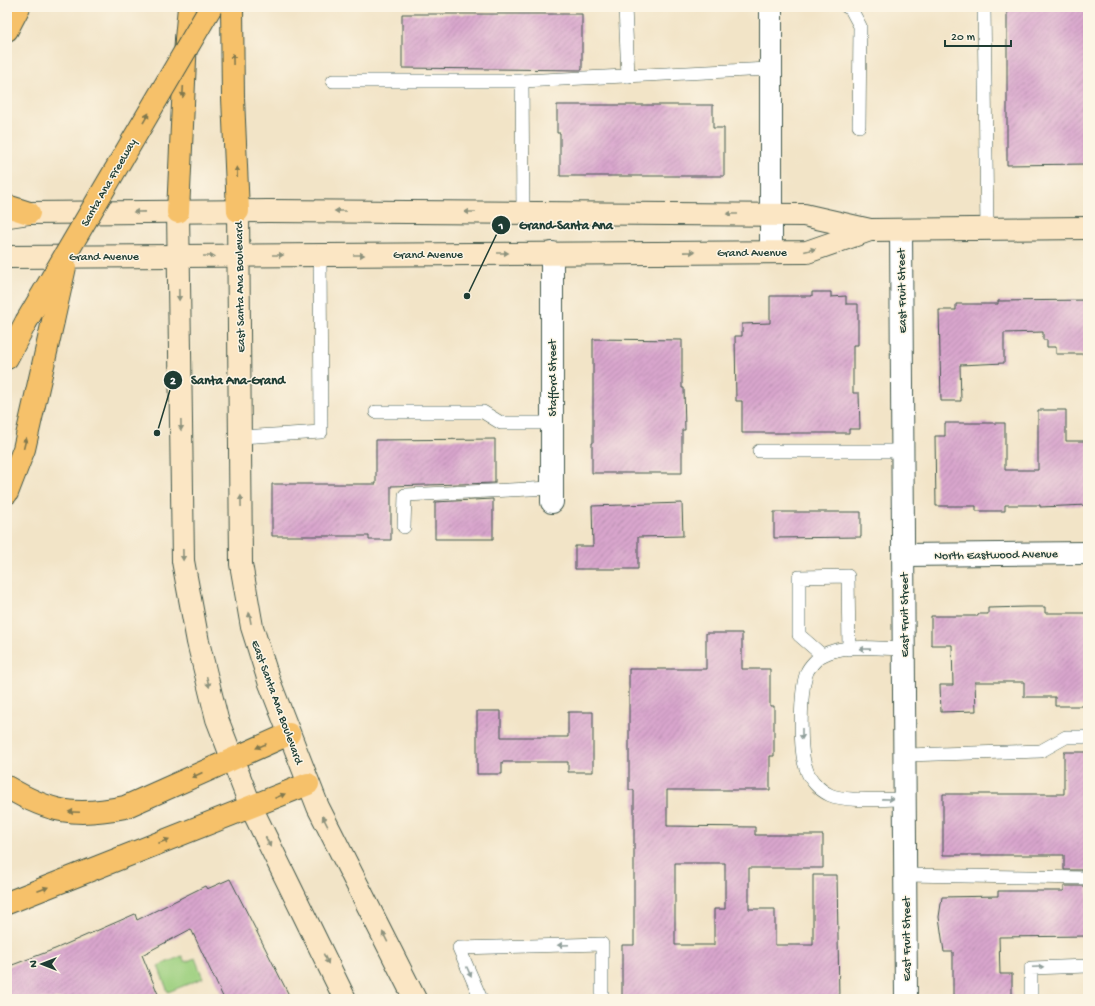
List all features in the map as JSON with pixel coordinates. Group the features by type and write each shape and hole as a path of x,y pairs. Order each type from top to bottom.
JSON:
{"highway":[{"path":"7,30 20,7"},
{"path":"178,212 186,39 189,7"},
{"name":"Santa Ana Freeway","path":"7,358 26,322 211,7"},
{"path":"232,7 233,98 238,211"},
{"path":"7,206 28,213"},
{"path":"7,493 24,449 70,248"},
{"path":"7,787 41,805 59,810 101,811 125,806 289,734"},
{"path":"7,903 308,784"}],"main road":[{"name":"Grand Avenue","path":"7,216 28,213 238,211 771,214 804,215 870,230 1088,228"},
{"name":"East Santa Ana Boulevard","path":"238,211 241,564 252,626 269,681 318,807 415,999"},
{"path":"178,212 183,561 198,642 217,719 251,807 345,999"},
{"name":"Grand Avenue","path":"7,257 807,252 870,230"}],"street":[{"path":"771,7 771,252"},
{"name":"East Fruit Street","path":"901,230 906,999"},
{"name":"Stafford Street","path":"552,253 552,495"},
{"name":"North Eastwood Avenue","path":"904,555 1088,553"}],"lane":[{"path":"625,7 628,76"},
{"path":"847,7 851,9 860,26 859,126"},
{"path":"984,7 987,230"},
{"path":"332,81 522,81 771,68"},
{"path":"522,81 524,213"},
{"path":"240,437 321,432 320,255"},
{"path":"376,412 482,412 501,423 552,423"},
{"path":"759,451 903,451"},
{"path":"404,527 405,494 552,495"},
{"path":"822,655 799,635 799,577 848,576 849,649"},
{"path":"904,649 839,649 822,655 807,671 802,695 802,757 806,770 815,785 830,795 845,798 905,799"},
{"path":"905,755 1041,751 1066,736 1088,737"},
{"path":"905,875 1088,878"},
{"path":"481,999 459,948 602,944 602,999"},
{"path":"1031,999 1030,968 1088,966"}],"green space":[{"path":"182,956 185,962 195,958 203,978 168,992 158,966"}],"building":[{"path":"1007,7 1088,7 1088,164 1007,165"},
{"path":"402,14 582,14 582,70 402,68"},
{"path":"557,105 713,105 713,128 724,128 724,176 560,176 560,133 557,133"},
{"path":"812,292 831,292 831,297 846,296 846,304 858,304 858,345 853,345 853,393 859,393 860,429 849,429 849,433 742,433 742,401 736,401 735,336 742,336 742,324 770,323 770,296 812,296"},
{"path":"1088,300 1088,354 1056,354 1056,347 1047,347 1047,340 1043,340 1043,332 1004,333 1004,363 960,365 961,401 941,401 939,310 956,310 956,304 998,304 998,301"},
{"path":"593,339 682,340 682,388 684,388 685,430 682,430 682,473 592,473"},
{"path":"1038,410 1066,410 1066,441 1088,441 1088,505 1040,507 1040,505 1005,505 1005,511 976,511 976,506 936,506 935,436 945,436 945,423 1005,423 1005,470 1038,470"},
{"path":"495,439 495,483 391,486 391,540 369,540 369,536 272,536 272,484 376,484 376,440"},
{"path":"493,499 493,539 435,539 435,502"},
{"path":"682,503 683,536 638,537 638,569 575,569 575,546 593,546 592,506"},
{"path":"774,512 861,512 861,537 774,538"},
{"path":"1045,607 1045,613 1088,613 1088,706 1055,706 1055,697 1024,697 1024,682 975,682 976,711 941,712 940,685 953,685 952,645 931,645 931,616 978,616 978,614 988,614 988,608"},
{"path":"706,633 742,633 742,669 770,669 770,706 774,706 774,756 770,756 770,790 667,790 667,826 755,827 755,835 823,835 823,868 749,868 749,909 775,909 775,945 813,945 813,875 837,875 839,999 622,999 622,945 634,945 634,790 629,790 629,669 706,669","holes":["675,863 725,863 725,909 714,909 714,945 675,945"]},
{"path":"477,711 501,711 501,737 568,737 568,712 593,712 593,772 568,772 568,762 502,762 502,774 477,774"},
{"path":"1064,752 1088,752 1088,870 1064,870 1064,855 943,855 943,794 1064,794"},
{"path":"230,879 291,999 224,999 191,929 142,955 160,999 7,999 7,967 55,949 135,914 137,920 205,886 207,889"},
{"path":"1064,886 1088,886 1088,936 999,937 1000,974 1012,974 1012,999 953,999 953,952 944,952 939,917 942,897 998,896 998,891 1064,891"}],"place":[{"name":"Grand-Santa Ana","path":"467,296"},
{"name":"Santa Ana-Grand","path":"157,433"}]}
